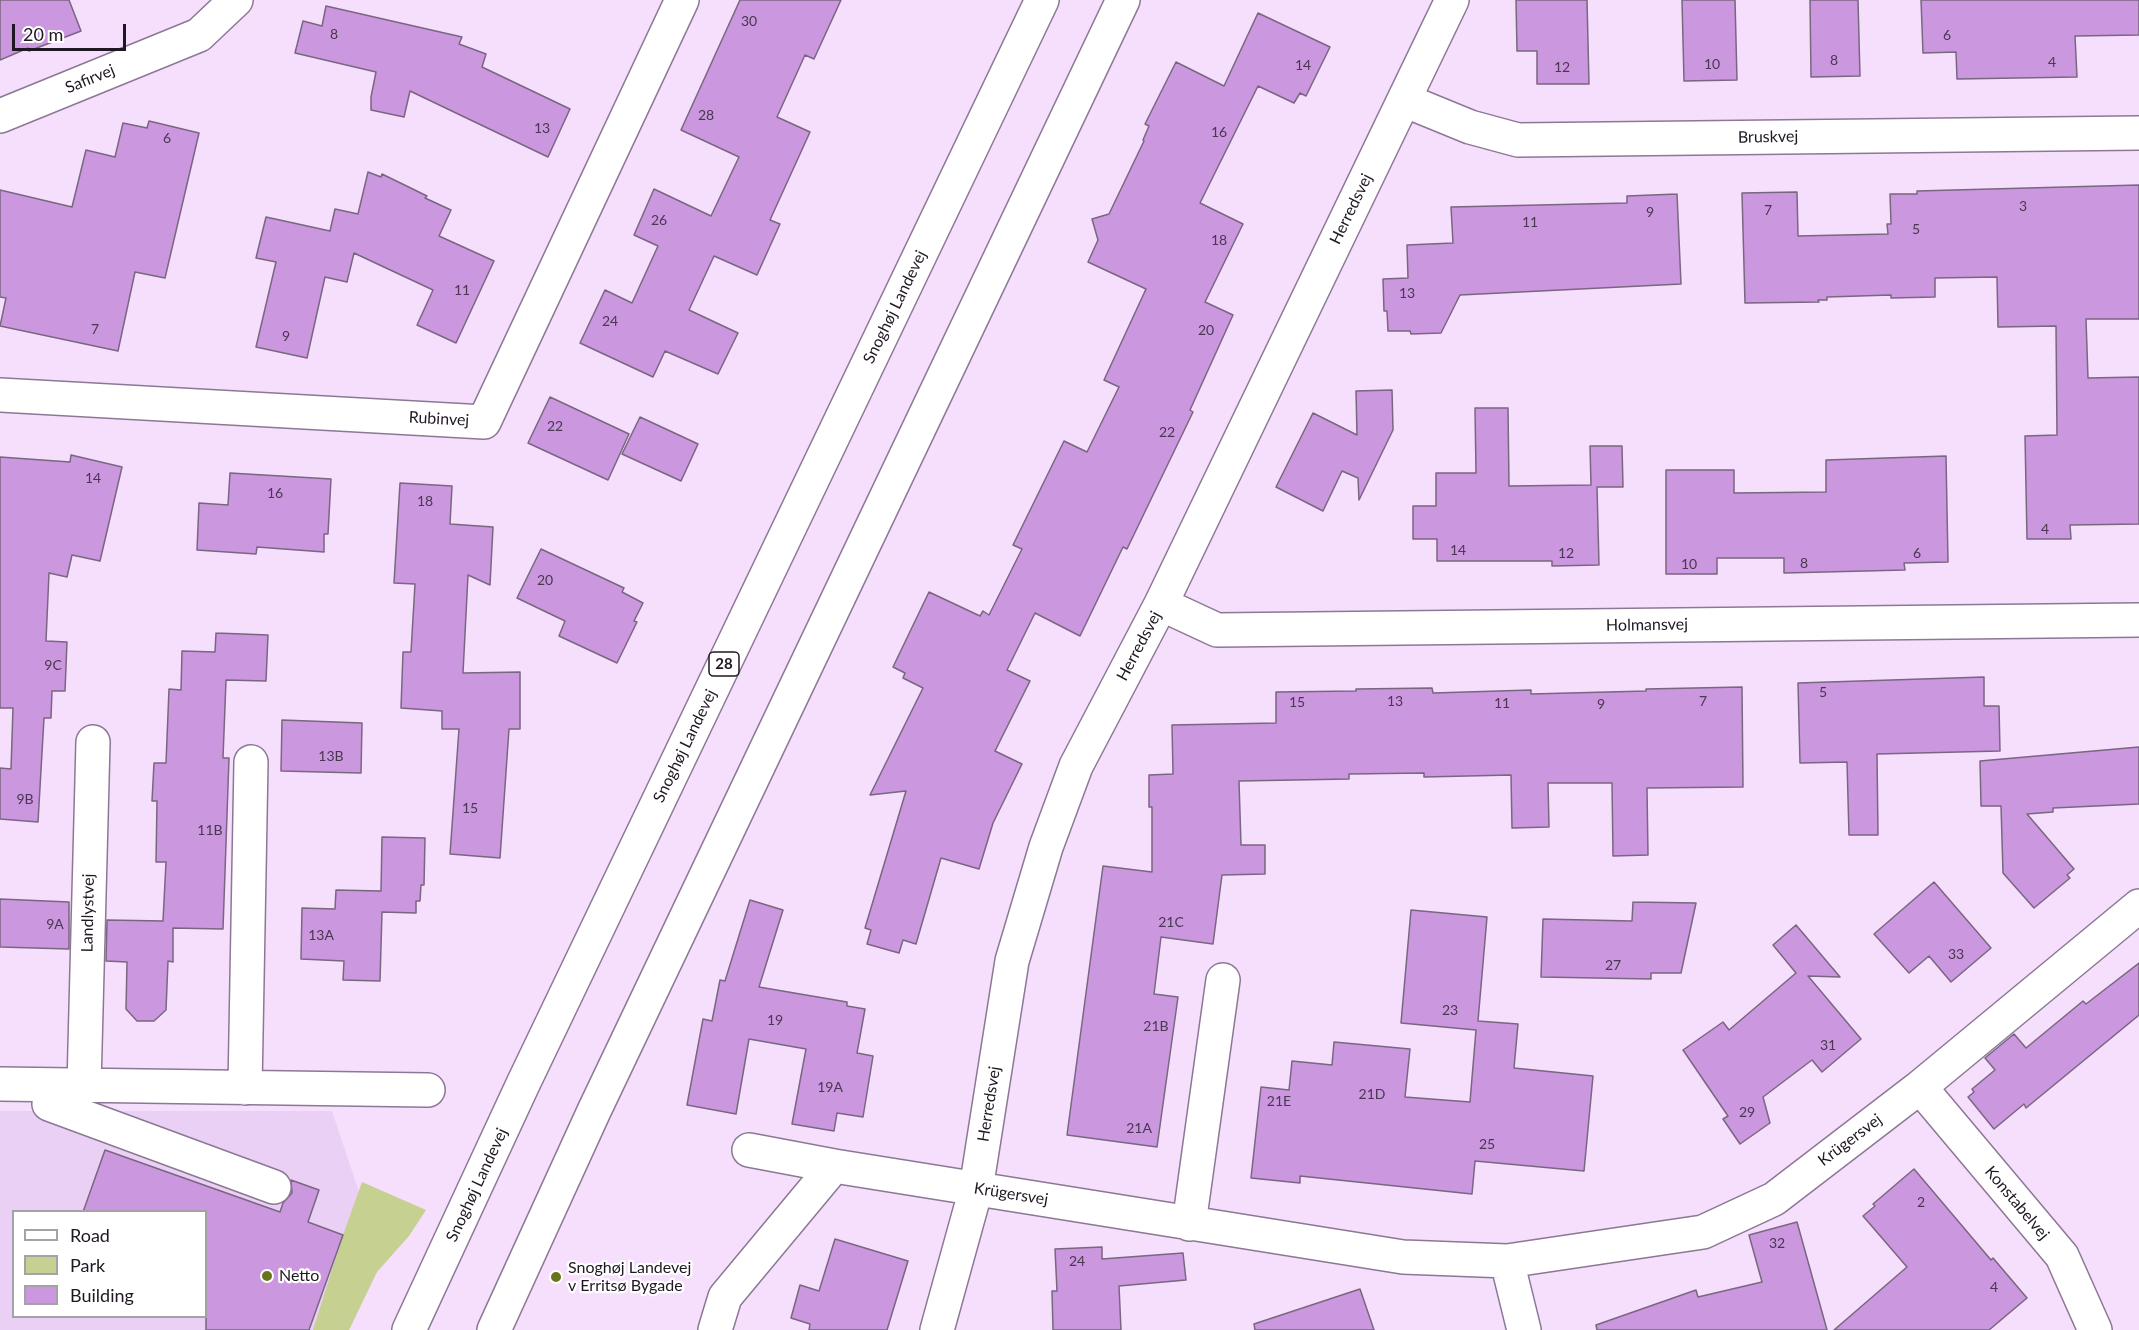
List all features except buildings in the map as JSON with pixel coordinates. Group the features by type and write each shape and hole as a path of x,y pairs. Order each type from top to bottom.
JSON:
{"street":[{"name":"Safirvej","path":"0,116 199,35 236,0"},
{"name":"Rubinvej","path":"0,395 484,422 682,0"},
{"name":"Snoghøj Landevej","path":"409,1330 523,1084 1042,0"},
{"path":"494,1330 609,1079 1123,0"},
{"name":"Herredsvej","path":"937,1330 976,1188 1012,961 1046,847 1076,766 1161,604 1452,0"},
{"name":"Bruskvej","path":"1404,100 1470,127 1518,140 2139,133"},
{"name":"Holmansvej","path":"1161,604 1216,630 2139,620"},
{"name":"Landlystvej","path":"84,1085 93,742"},
{"path":"245,1088 251,762"},
{"name":"Krügersvej","path":"749,1150 1188,1224 1403,1257 1508,1261 1703,1232 1774,1199 1920,1087 2139,906"},
{"path":"1188,1224 1223,980"},
{"path":"0,1084 428,1090"},
{"name":"Konstabelvej","path":"1920,1087 2062,1256 2095,1330"},
{"path":"49,1104 274,1187"},
{"path":"715,1330 725,1297 834,1166"},
{"path":"1508,1261 1524,1330"},
{"path":"426,1330 439,1266"}],"shaded area":[{"path":"0,1111 332,1111 382,1261 349,1330 0,1330"}],"green space":[{"path":"362,1182 426,1210 409,1236 377,1272 349,1330 313,1330 343,1235"}],"place":[{"name":"Netto","path":"267,1276"},
{"name":"Snoghøj Landevej v Erritsø Bygade","path":"556,1277"}]}
